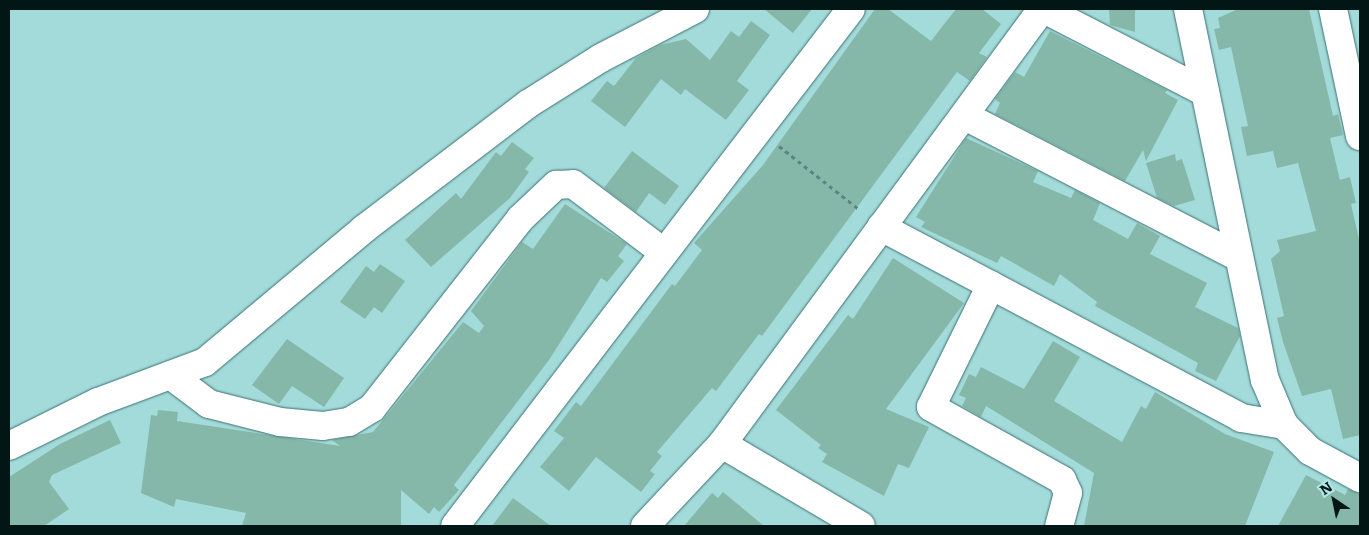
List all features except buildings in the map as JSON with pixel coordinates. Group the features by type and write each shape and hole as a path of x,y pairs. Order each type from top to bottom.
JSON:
{"street":[{"path":"9,446 98,402 173,377 205,362 364,229 528,104 601,58 695,9"},
{"path":"454,526 662,251 760,132 851,9"},
{"path":"645,526 722,444 1043,9 1205,92"},
{"path":"1188,9 1265,380 1284,425 1310,451 1360,478"},
{"path":"1334,9 1360,136"},
{"path":"965,116 1238,257"},
{"path":"173,377 209,404 280,422 323,426 349,422 372,408 520,219 556,186 573,184 662,251"},
{"path":"881,228 1241,418 1284,425"},
{"path":"992,285 931,408 1062,480 1068,493 1059,526"},
{"path":"722,444 861,526"}],"path":[{"path":"760,132 881,228"}]}
